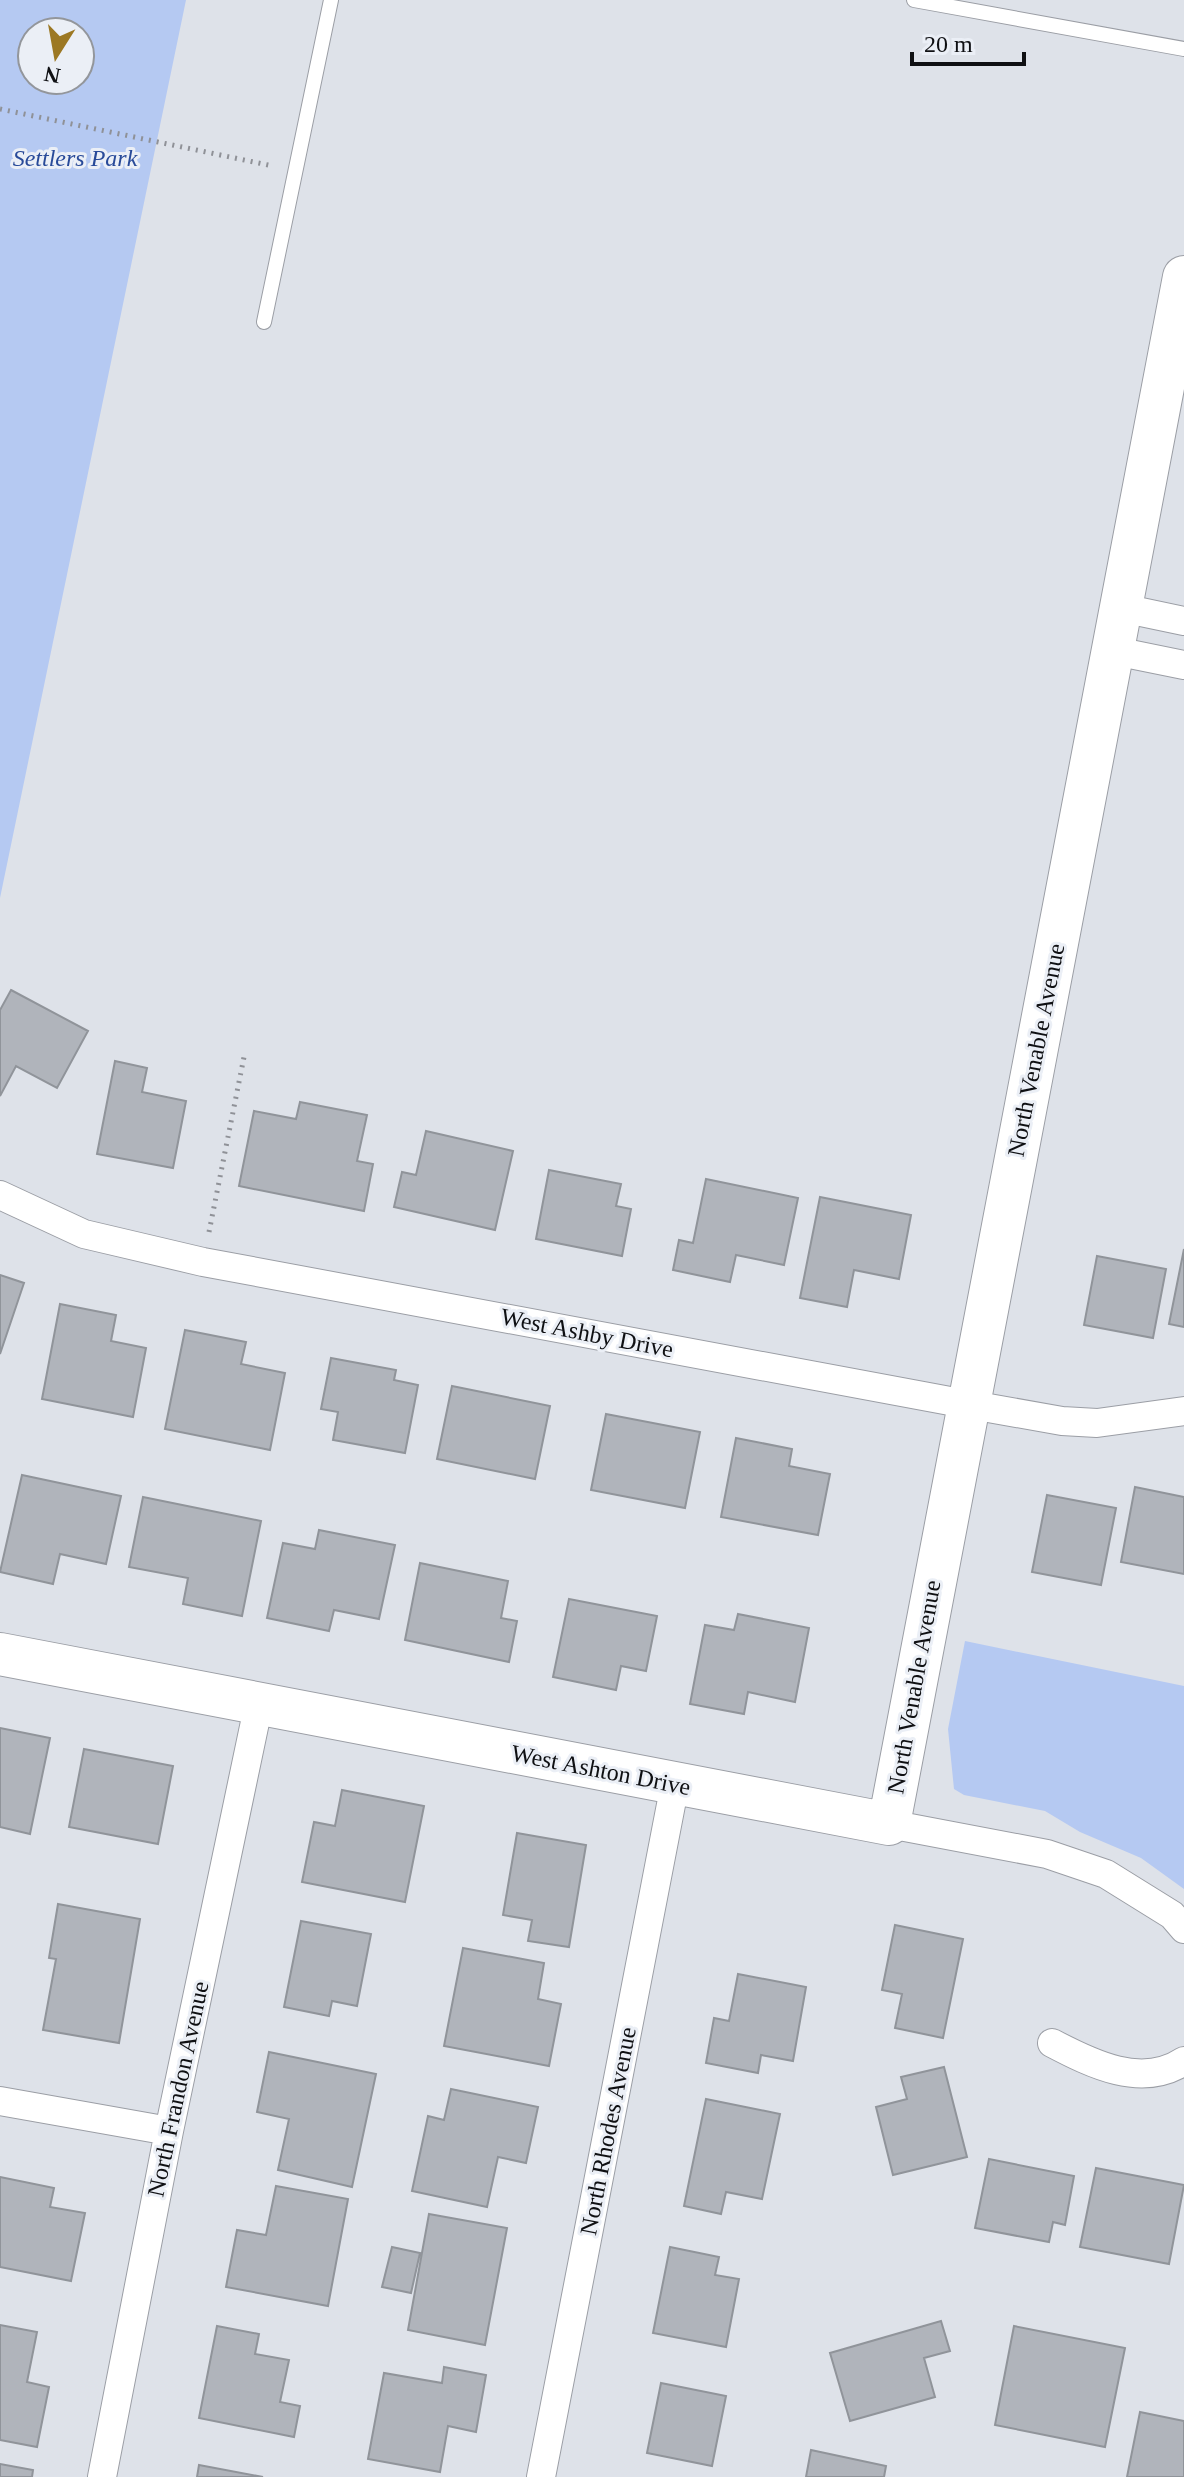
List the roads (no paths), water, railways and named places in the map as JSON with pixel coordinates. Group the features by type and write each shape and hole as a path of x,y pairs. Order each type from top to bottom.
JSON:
{"street":[{"name":"North Venable Avenue","path":"889,1824 966,1404 1115,651 1184,277"},
{"path":"1122,608 1184,621"},
{"path":"1115,651 1184,665"},
{"name":"West Ashby Drive","path":"0,1195 84,1234 203,1262 966,1404 1062,1421 1097,1423 1184,1411"},
{"name":"West Ashton Drive","path":"0,1654 1047,1854 1106,1874 1172,1915 1184,1929"},
{"name":"North Frandon Avenue","path":"102,2477 169,2131 259,1703"},
{"name":"North Rhodes Avenue","path":"541,2477 675,1784"},
{"path":"1052,2043 1092,2064 1140,2074 1159,2074 1184,2061"},
{"path":"0,2101 169,2131"}],"lane":[{"path":"264,322 331,0"},
{"path":"914,0 1184,49"}],"park label":[{"name":"Settlers Park","path":"75,158"}]}
